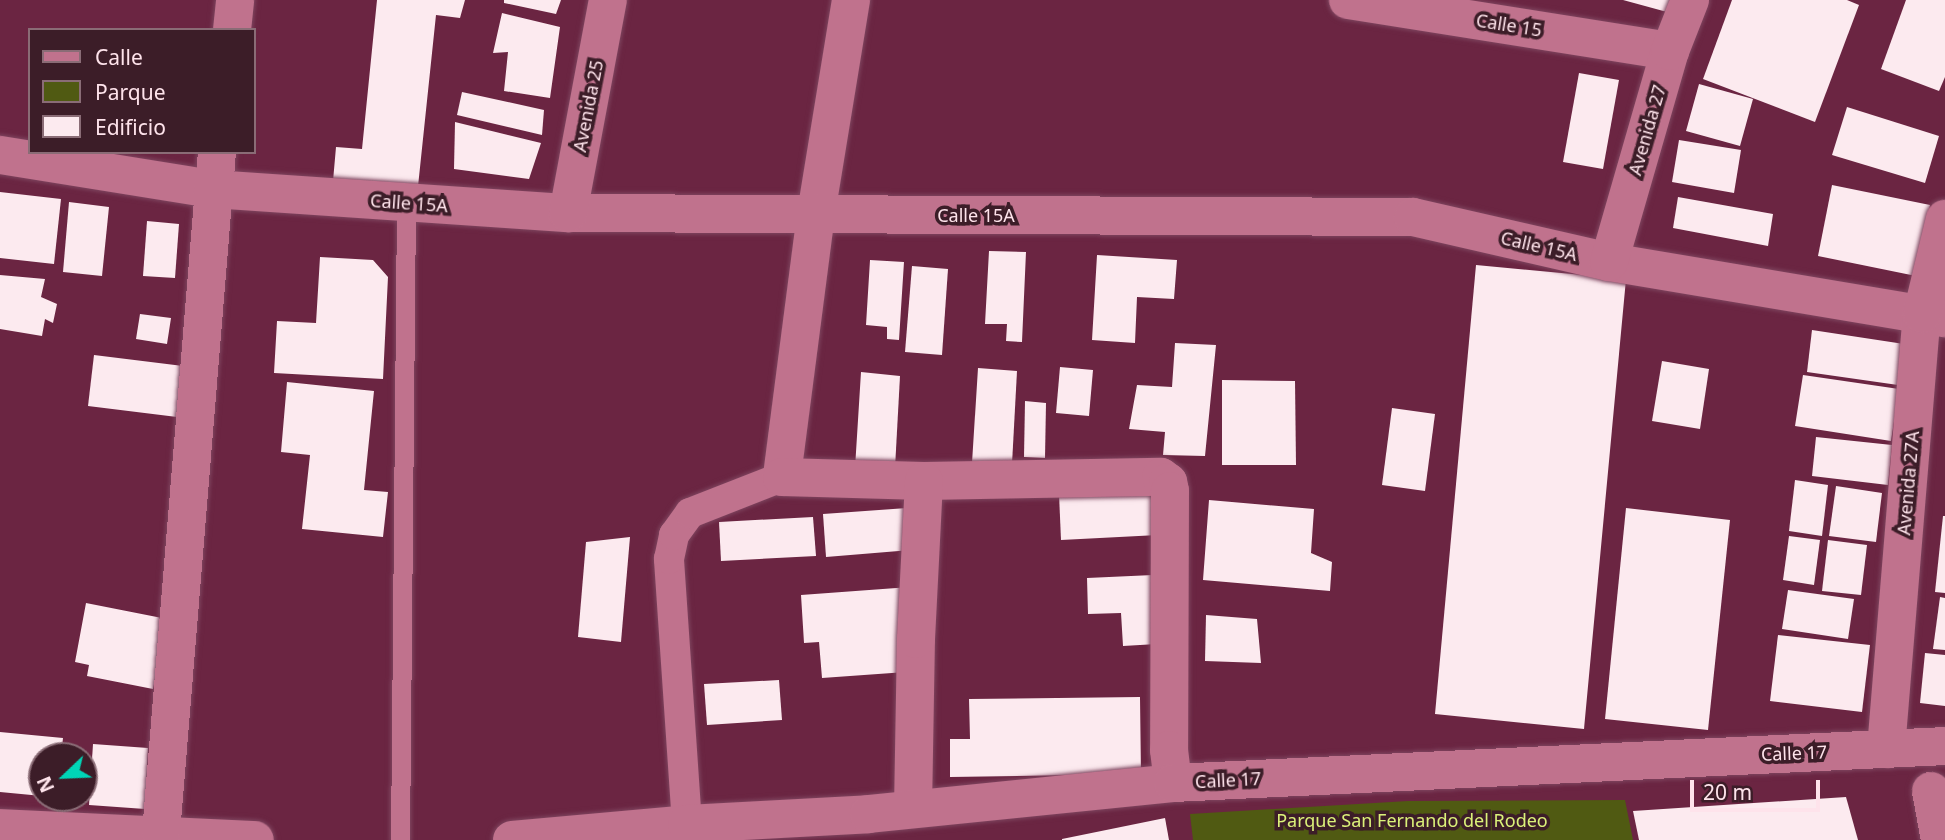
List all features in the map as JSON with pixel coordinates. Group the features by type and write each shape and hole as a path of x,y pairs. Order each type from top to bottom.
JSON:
{"street":[{"path":"232,28 235,0"},
{"name":"Avenida 25","path":"568,213 608,0"},
{"path":"782,477 816,214 851,0"},
{"name":"Calle 15","path":"1348,0 1670,51"},
{"name":"Avenida 27","path":"1609,262 1670,51 1690,0"},
{"name":"Calle 15A","path":"0,155 215,170 406,204 568,213 1413,217 1609,262 1933,316"},
{"path":"161,833 215,170"},
{"name":"Avenida 27A","path":"1918,748 1933,316 1945,219"},
{"path":"687,824 669,559 674,535 690,513 782,477 924,481 1161,477 1168,482 1169,750 1173,783"},
{"path":"913,809 916,639 924,481"},
{"path":"1918,748 1931,791 1940,840"},
{"name":"Calle 17","path":"512,840 687,824 870,827 913,809 1173,783 1918,748"},
{"path":"0,828 161,833 255,840"}],"lane":[{"path":"400,840 406,204"}],"green space":[{"name":"Parque San Fernando del Rodeo","path":"1625,800 1633,840 1193,840 1190,814 1408,801"}],"building":[{"path":"377,0 465,0 460,18 436,15 417,196 333,181 336,147 362,149"},
{"path":"504,0 561,0 556,14 504,3"},
{"path":"1623,0 1670,0 1667,12"},
{"path":"1732,0 1847,0 1859,5 1815,122 1703,79"},
{"path":"1906,0 1945,0 1945,77 1939,91 1881,69"},
{"path":"502,13 560,27 550,98 504,91 508,52 493,53"},
{"path":"1579,73 1619,80 1603,169 1563,162"},
{"path":"1699,84 1753,99 1740,146 1686,131"},
{"path":"462,92 544,110 542,135 457,115"},
{"path":"1847,107 1939,136 1925,183 1832,155"},
{"path":"455,122 541,143 529,179 454,169"},
{"path":"1679,140 1741,150 1734,193 1672,182"},
{"path":"1832,185 1930,205 1916,276 1818,256"},
{"path":"0,192 61,199 54,264 0,258"},
{"path":"1678,197 1773,214 1768,246 1673,228"},
{"path":"69,202 109,207 102,276 63,272"},
{"path":"147,221 179,224 175,278 143,276"},
{"path":"989,251 1026,252 1022,342 1006,341 1007,324 985,324"},
{"path":"1097,255 1177,260 1174,299 1137,297 1135,343 1092,340"},
{"path":"320,257 373,260 388,277 383,379 274,373 277,321 316,323"},
{"path":"870,260 904,262 899,340 887,339 887,327 866,325"},
{"path":"1476,265 1626,279 1584,729 1435,714"},
{"path":"912,266 948,269 942,355 905,352"},
{"path":"0,275 45,279 41,297 57,304 53,323 45,319 42,336 0,329"},
{"path":"140,314 171,318 167,344 136,339"},
{"path":"1812,330 1904,344 1898,385 1807,372"},
{"path":"1175,343 1216,345 1205,456 1163,455 1165,432 1129,429 1137,385 1172,387"},
{"path":"94,355 183,366 177,417 88,406"},
{"path":"1662,361 1709,369 1700,429 1652,421"},
{"path":"1060,367 1093,370 1089,416 1056,413"},
{"path":"978,368 1017,371 1012,464 972,463"},
{"path":"861,372 900,376 895,468 855,468"},
{"path":"1803,375 1899,389 1891,441 1795,426"},
{"path":"1222,380 1295,381 1296,465 1222,465"},
{"path":"287,382 374,391 364,490 388,492 383,537 302,529 310,455 281,452"},
{"path":"1025,401 1046,403 1045,458 1024,457"},
{"path":"1392,408 1435,414 1425,491 1382,485"},
{"path":"1816,437 1892,445 1888,485 1812,476"},
{"path":"1795,480 1828,485 1822,536 1789,531"},
{"path":"1836,486 1882,493 1876,542 1829,536"},
{"path":"1156,490 1158,535 1061,540 1059,494"},
{"path":"1209,500 1314,509 1311,553 1332,562 1330,591 1203,580"},
{"path":"907,508 911,550 826,557 823,514"},
{"path":"1626,508 1730,520 1708,730 1605,719"},
{"path":"1945,516 1945,593 1935,592"},
{"path":"813,517 816,556 721,561 719,522"},
{"path":"1789,536 1820,540 1814,585 1783,580"},
{"path":"630,537 621,642 578,637 586,542"},
{"path":"1828,540 1867,545 1861,595 1822,591"},
{"path":"1153,575 1157,644 1123,646 1121,613 1088,614 1087,578"},
{"path":"910,587 906,672 822,678 819,642 804,643 801,595"},
{"path":"1788,590 1854,599 1848,639 1782,629"},
{"path":"1940,597 1945,598 1945,650 1933,649"},
{"path":"86,603 167,619 153,689 87,676 89,665 75,662"},
{"path":"1206,615 1257,619 1261,663 1205,661"},
{"path":"1778,635 1870,645 1862,712 1770,701"},
{"path":"1925,653 1945,655 1945,706 1920,703"},
{"path":"779,680 782,720 707,725 704,684"},
{"path":"1140,697 1141,774 950,777 950,739 970,739 969,699"},
{"path":"0,732 63,738 63,742 28,742 28,795 0,792"},
{"path":"98,744 148,748 145,809 98,806"},
{"path":"1846,797 1858,840 1639,840 1633,811"},
{"path":"1165,818 1169,840 1062,840 1062,839"}]}
